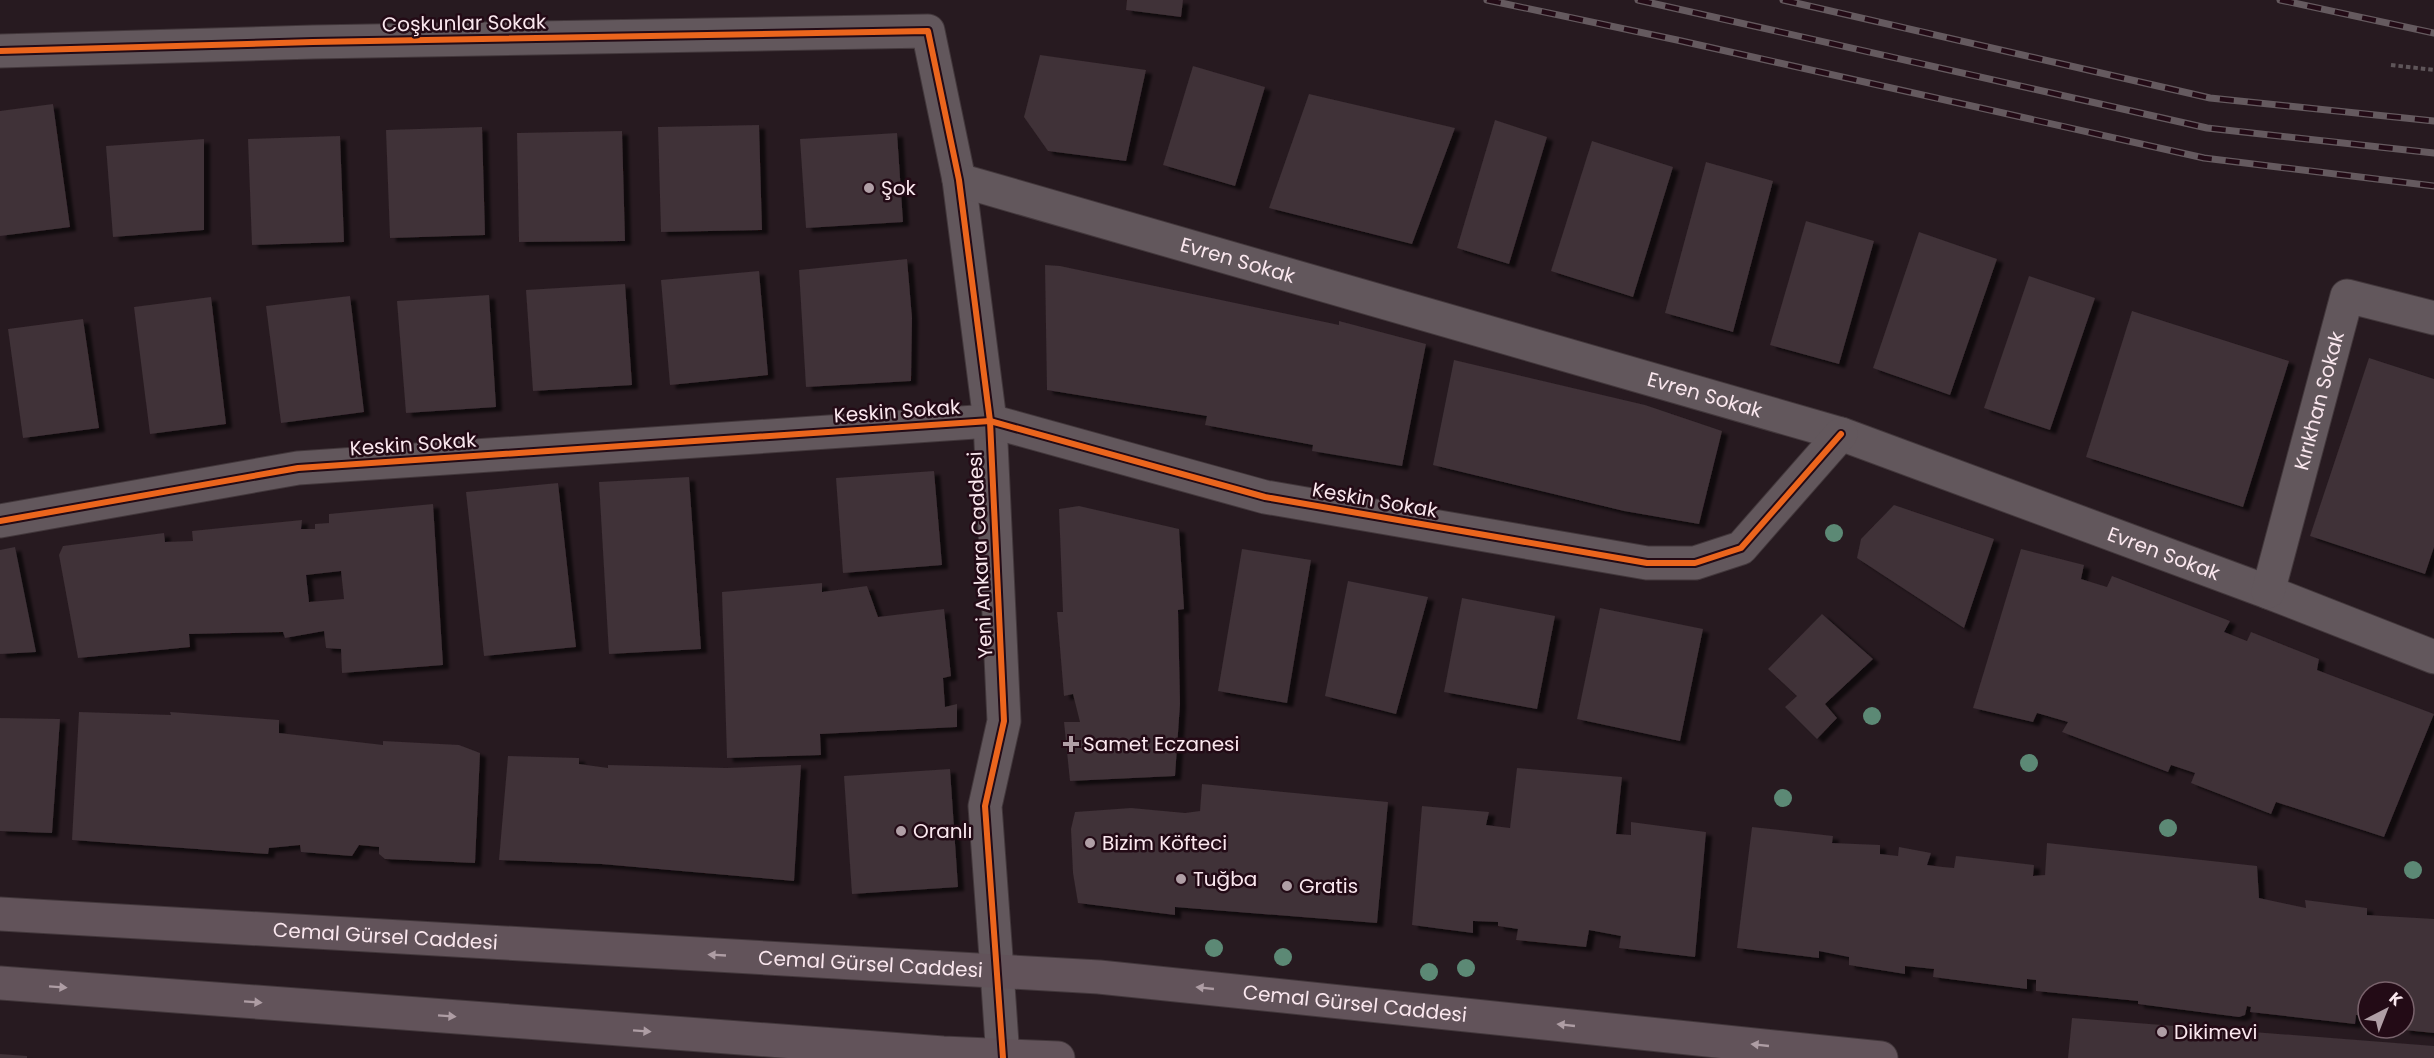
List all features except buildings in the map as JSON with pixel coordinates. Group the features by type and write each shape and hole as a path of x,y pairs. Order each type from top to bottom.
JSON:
{"main road":[{"name":"Cemal Gürsel Caddesi","path":"0,914 1099,977 1881,1058"},
{"path":"0,983 943,1053 1058,1058"}],"street":[{"name":"Coşkunlar Sokak","path":"0,51 313,42 928,32"},
{"name":"Yeni Ankara Caddesi","path":"928,32 959,180 990,421 1004,721 986,806 1003,1057"},
{"name":"Evren Sokak","path":"959,180 1841,434 2268,592 2434,657"},
{"name":"Kırıkhan Sokak","path":"2268,592 2347,296 2434,318"},
{"name":"Keskin Sokak","path":"0,521 298,468 990,421 1265,497 1647,563 1695,563 1741,548 1841,434"}],"path":[{"path":"2391,65 2434,70"}],"railway":[{"path":"1487,0 1677,40 2204,158 2434,186"},
{"path":"1638,0 2207,128 2434,153"},
{"path":"1783,0 2210,98 2434,121"},
{"path":"2280,0 2434,33"}],"cycle path":[{"path":"0,51 313,42 928,31 959,180 990,421 1004,721 985,806 1003,1058"},
{"path":"0,521 298,468 990,421 1265,497 1647,563 1695,563 1741,548 1841,434"}],"place":[{"name":"Şok","path":"869,188"},
{"name":"Samet Eczanesi","path":"1071,744"},
{"name":"Oranlı","path":"901,831"},
{"name":"Bizim Köfteci","path":"1090,843"},
{"name":"Tuğba","path":"1181,879"},
{"name":"Gratis","path":"1287,886"},
{"name":"Dikimevi","path":"2162,1032"}]}
